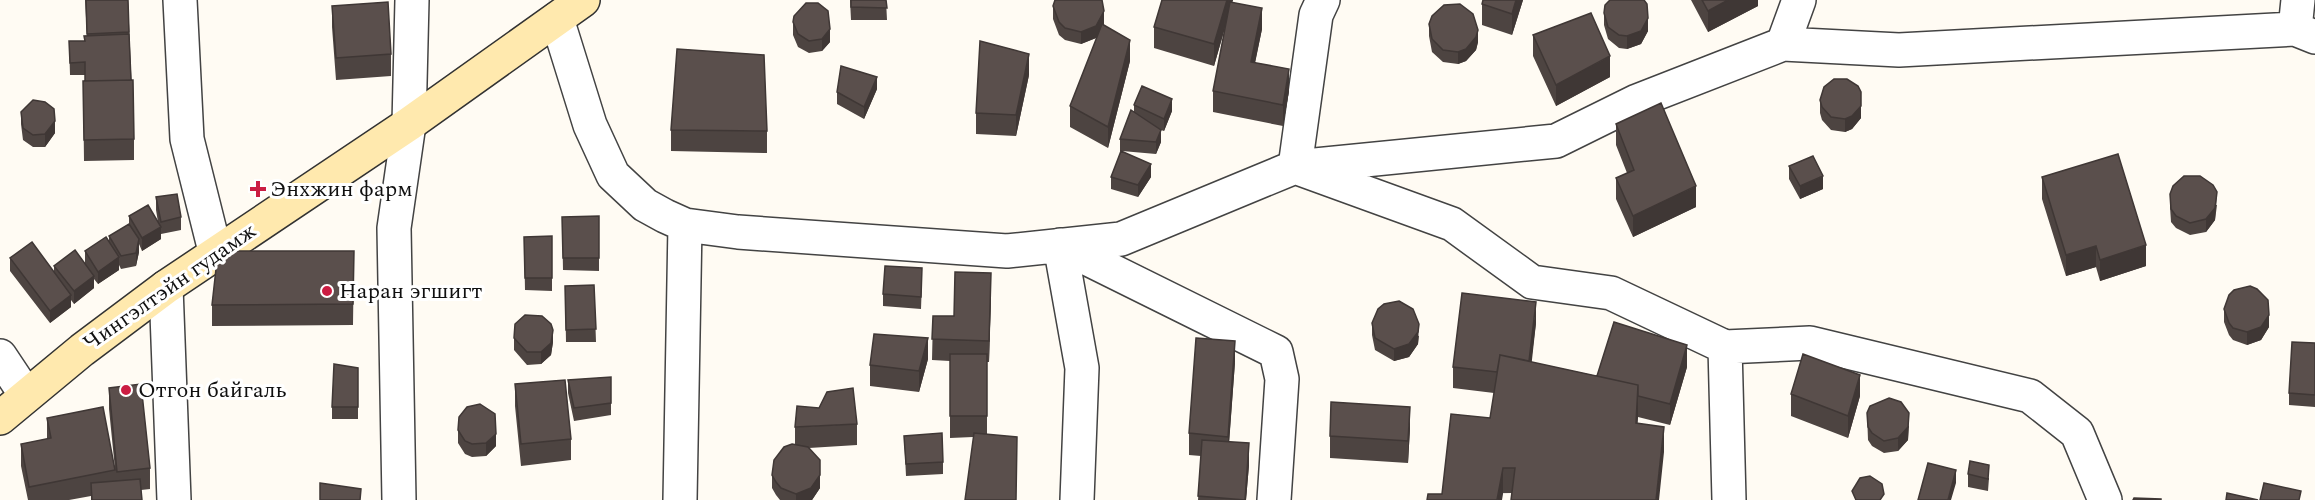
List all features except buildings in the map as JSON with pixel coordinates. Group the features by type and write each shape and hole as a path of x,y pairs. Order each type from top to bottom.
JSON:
{"main road":[{"name":"Чингэлтэйн гудамж","path":"0,418 26,395 166,287 409,124 583,0"}],"street":[{"path":"180,0 187,139 216,255"},
{"path":"399,500 394,228 409,124 412,0"},
{"path":"1295,167 1316,15 1323,0"},
{"path":"1783,45 1799,0"},
{"path":"557,19 590,125 613,175 645,205 685,225 738,232 1007,251 1121,239 1295,167 1556,141 1637,101 1783,45 1899,50 2303,22"},
{"path":"1295,167 1452,224 1532,282 1611,293 1725,347 1810,343 2030,396 2077,433 2104,500"},
{"path":"680,500 685,225"},
{"path":"1060,245 1082,368 1077,500"},
{"path":"1060,245 1276,352 1282,379 1274,500"},
{"path":"166,287 174,500"},
{"path":"1725,347 1729,500"},
{"path":"0,356 26,395"}],"place":[{"name":"Энхжин фарм","path":"258,189"},
{"name":"Наран эгшигт","path":"327,291"},
{"name":"Отгон байгаль","path":"126,390"}]}
